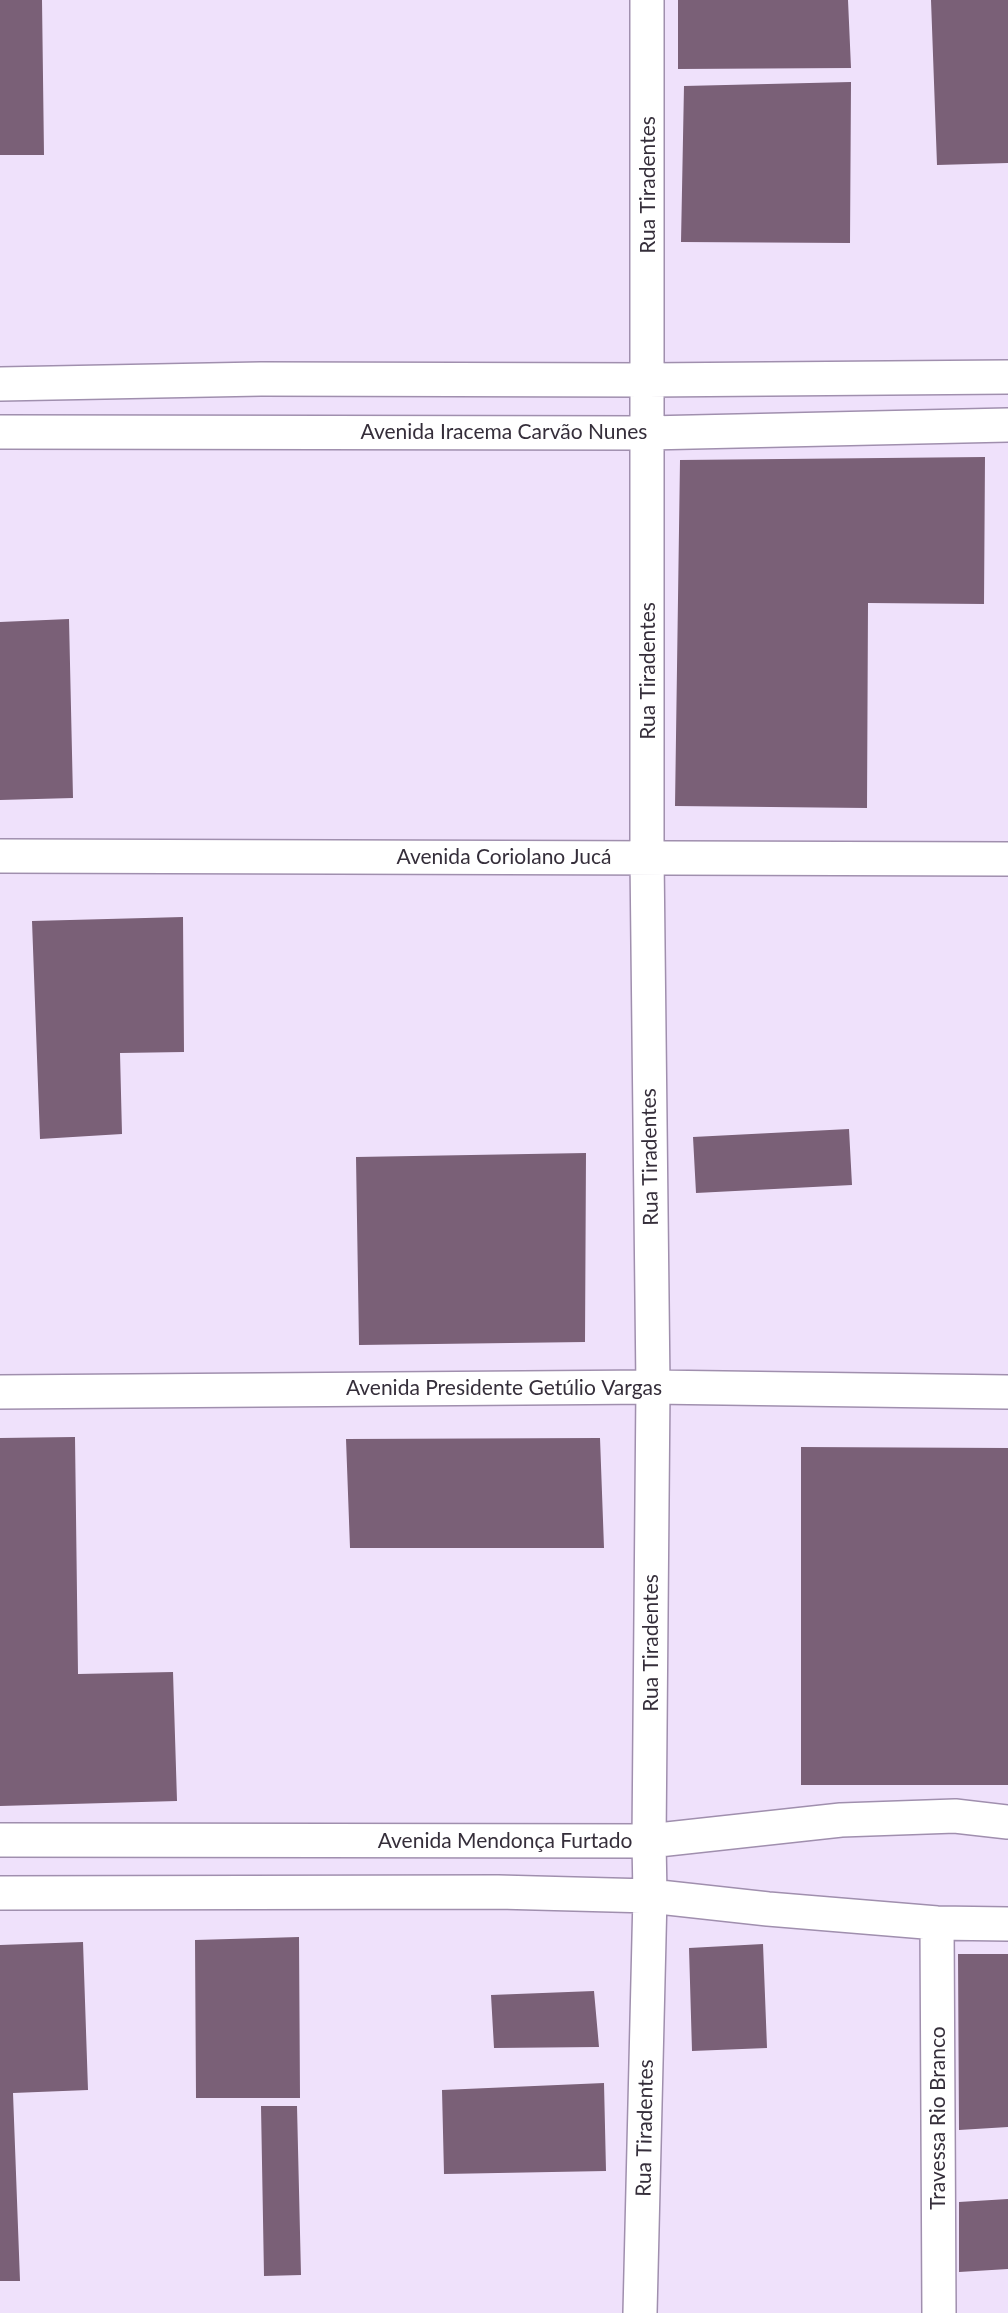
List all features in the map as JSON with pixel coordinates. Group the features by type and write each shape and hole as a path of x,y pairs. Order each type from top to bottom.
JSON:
{"street":[{"name":"Rua Tiradentes","path":"640,2313 651,1896 649,1841 653,1386 647,857 647,0"},
{"path":"0,384 261,379 648,380 1008,377"},
{"name":"Avenida Iracema Carvão Nunes","path":"0,432 648,433 1008,425"},
{"name":"Avenida Coriolano Jucá","path":"0,856 1008,859"},
{"name":"Avenida Presidente Getúlio Vargas","path":"0,1392 653,1386 1008,1392"},
{"name":"Avenida Mendonça Furtado","path":"0,1840 112,1842 649,1841 841,1820 955,1816 1008,1822"},
{"path":"109,1892 112,1842"},
{"path":"0,1893 498,1892 651,1896 768,1909 937,1923 1008,1924"},
{"name":"Travessa Rio Branco","path":"937,1923 939,2313"}],"building":[{"path":"0,0 42,0 44,155 0,155"},
{"path":"678,0 848,0 851,68 678,69"},
{"path":"931,0 1008,0 1008,163 937,165"},
{"path":"851,82 850,243 681,242 684,86"},
{"path":"985,457 984,604 868,603 867,808 675,806 680,460"},
{"path":"69,619 73,798 0,800 0,622"},
{"path":"183,917 184,1052 120,1053 122,1134 40,1139 32,921"},
{"path":"849,1129 852,1185 696,1193 693,1137"},
{"path":"586,1153 585,1342 359,1345 356,1157"},
{"path":"75,1437 78,1674 173,1672 177,1801 0,1806 0,1438"},
{"path":"600,1438 604,1548 350,1548 346,1439"},
{"path":"801,1447 1008,1448 1008,1785 801,1785"},
{"path":"299,1937 300,2098 196,2098 195,1940"},
{"path":"83,1942 88,2090 13,2093 20,2281 0,2281 0,1945"},
{"path":"763,1944 767,2048 692,2051 689,1948"},
{"path":"958,1954 1008,1954 1008,2127 959,2130"},
{"path":"594,1991 599,2047 494,2048 491,1995"},
{"path":"604,2083 606,2171 444,2174 442,2090"},
{"path":"261,2106 297,2106 301,2275 264,2276"},
{"path":"1008,2199 1008,2269 959,2272 959,2202"}]}
